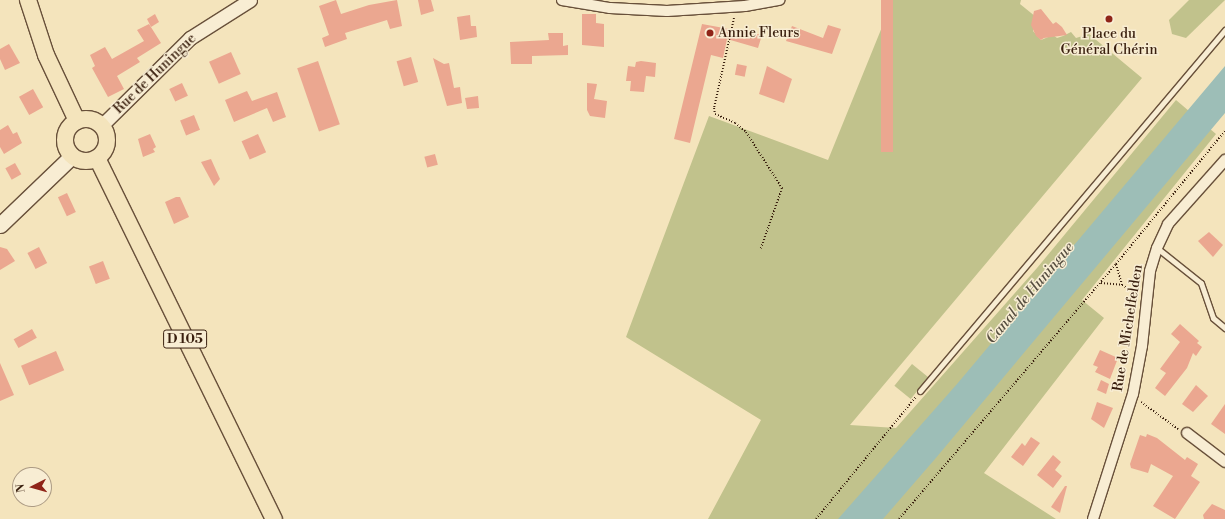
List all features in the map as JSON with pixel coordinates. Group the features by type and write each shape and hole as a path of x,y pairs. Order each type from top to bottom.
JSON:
{"main road":[{"path":"28,0 46,55 77,122"},
{"path":"91,120 102,125 107,140 103,154 97,158 84,162 72,156 68,151 65,138 71,126 77,122 91,120"},
{"path":"0,225 72,156"},
{"name":"D 105","path":"97,158 274,519"}],"street":[{"name":"Rue de Huningue","path":"102,125 190,38 250,0"},
{"path":"562,0 610,8 667,10 779,0"},
{"name":"Rue de Michelfelden","path":"1093,519 1132,396 1142,346 1150,271 1157,248 1168,224 1225,160"},
{"path":"1187,433 1225,462"}],"lane":[{"path":"920,391 1225,30"},
{"path":"1157,248 1201,283 1213,318 1225,328"}],"path":[{"path":"742,4 714,108 714,114 735,123 746,132 782,188 761,248"},
{"path":"899,519 1101,283 1225,131"},
{"path":"1116,264 1122,285"},
{"path":"1101,283 1122,285 1146,299"},
{"path":"816,519 920,391"},
{"path":"1132,396 1187,433"}],"green space":[{"path":"893,0 1021,0 1020,4 1036,17 1033,31 1041,40 1053,35 1057,38 1071,32 1076,38 1089,34 1142,78 850,425 896,428 1037,268 1176,100 1216,134 1082,300 1104,318 984,473 1056,519 708,519 761,420 626,337 709,116 828,160"},
{"path":"1189,0 1225,0 1186,38 1172,34 1169,20"},
{"path":"912,364 928,377 911,399 894,386"}],"water":[{"path":"1225,66 1225,113 935,459 883,519 838,519 957,384"}],"building":[{"path":"336,0 341,14 369,5 397,0 402,26 390,29 387,20 345,33 347,39 325,47 322,38 329,35 319,6"},
{"path":"418,0 431,0 434,11 421,15"},
{"path":"881,0 893,0 893,152 881,152"},
{"path":"1041,9 1053,24 1056,22 1062,27 1067,35 1044,38 1041,40 1036,36 1031,25 1034,11"},
{"path":"155,14 159,22 151,27 147,19"},
{"path":"582,14 596,14 596,23 604,24 604,47 582,45"},
{"path":"470,15 471,26 476,26 477,37 460,40 457,17"},
{"path":"149,24 161,43 137,58 140,62 117,76 124,89 108,97 92,68 95,66 90,55 105,47 112,59 144,41 137,30"},
{"path":"702,24 762,35 758,48 727,39 723,58 711,55 690,143 674,139"},
{"path":"828,25 841,29 832,54 786,41 792,26 823,38"},
{"path":"548,33 563,33 563,46 568,45 568,55 532,56 532,64 511,64 510,42 549,40"},
{"path":"9,44 20,63 5,70 0,59 0,49"},
{"path":"231,52 241,74 219,84 209,62"},
{"path":"411,57 418,82 404,86 397,61"},
{"path":"433,58 444,64 449,63 454,88 460,87 462,103 447,106"},
{"path":"318,61 340,124 319,132 297,68"},
{"path":"641,61 656,63 655,77 646,76 644,92 630,91 631,81 626,81 628,66 635,67 636,62"},
{"path":"737,64 747,66 745,77 735,75"},
{"path":"767,66 792,79 784,103 759,94"},
{"path":"182,83 188,96 175,102 169,89"},
{"path":"587,83 597,84 594,99 607,101 605,118 590,116 587,110"},
{"path":"33,89 43,107 29,115 19,97"},
{"path":"247,91 252,101 277,92 286,117 273,122 267,108 234,122 225,100"},
{"path":"478,96 479,108 467,109 465,98"},
{"path":"194,115 200,130 186,135 180,121"},
{"path":"8,125 13,134 17,132 22,143 4,154 0,147 0,130"},
{"path":"150,134 156,147 153,149 155,152 143,157 138,139"},
{"path":"258,134 266,152 250,160 242,141"},
{"path":"435,154 438,165 427,167 424,157"},
{"path":"211,159 220,179 214,186 201,162"},
{"path":"15,163 21,174 12,180 5,168"},
{"path":"67,193 76,212 67,216 58,197"},
{"path":"176,197 180,197 189,217 174,224 165,202"},
{"path":"1209,232 1223,245 1213,257 1198,241"},
{"path":"0,247 7,249 15,261 0,270"},
{"path":"39,247 47,263 36,269 27,253"},
{"path":"103,261 110,279 96,284 89,266"},
{"path":"1180,324 1199,341 1197,343 1202,347 1196,356 1193,353 1187,368 1165,396 1155,388 1166,373 1160,369 1180,342 1171,334"},
{"path":"32,329 37,338 18,348 14,339"},
{"path":"1100,350 1118,358 1110,379 1095,372 1098,367 1093,365"},
{"path":"56,351 64,370 29,385 21,366"},
{"path":"0,363 14,395 0,401"},
{"path":"1101,380 1109,384 1106,394 1097,390"},
{"path":"1196,385 1208,396 1193,412 1182,404"},
{"path":"1097,402 1113,408 1104,428 1091,419"},
{"path":"1225,404 1225,434 1211,424"},
{"path":"1147,434 1157,438 1185,460 1187,457 1198,464 1191,476 1200,482 1175,519 1153,506 1173,476 1151,464 1148,473 1131,468 1130,464 1140,435 1146,437"},
{"path":"1031,437 1040,443 1023,466 1011,457 1022,443 1025,446"},
{"path":"1053,455 1061,462 1055,470 1062,476 1053,488 1037,475"},
{"path":"1065,486 1067,486 1060,513 1051,507"},
{"path":"1212,504 1225,510 1225,519 1204,519 1203,515"}],"place":[{"name":"Place du Général Chérin","path":"1109,19"},
{"name":"Annie Fleurs","path":"710,33"}],"water label":[{"name":"Canal de Huningue","path":"1030,293"}]}
